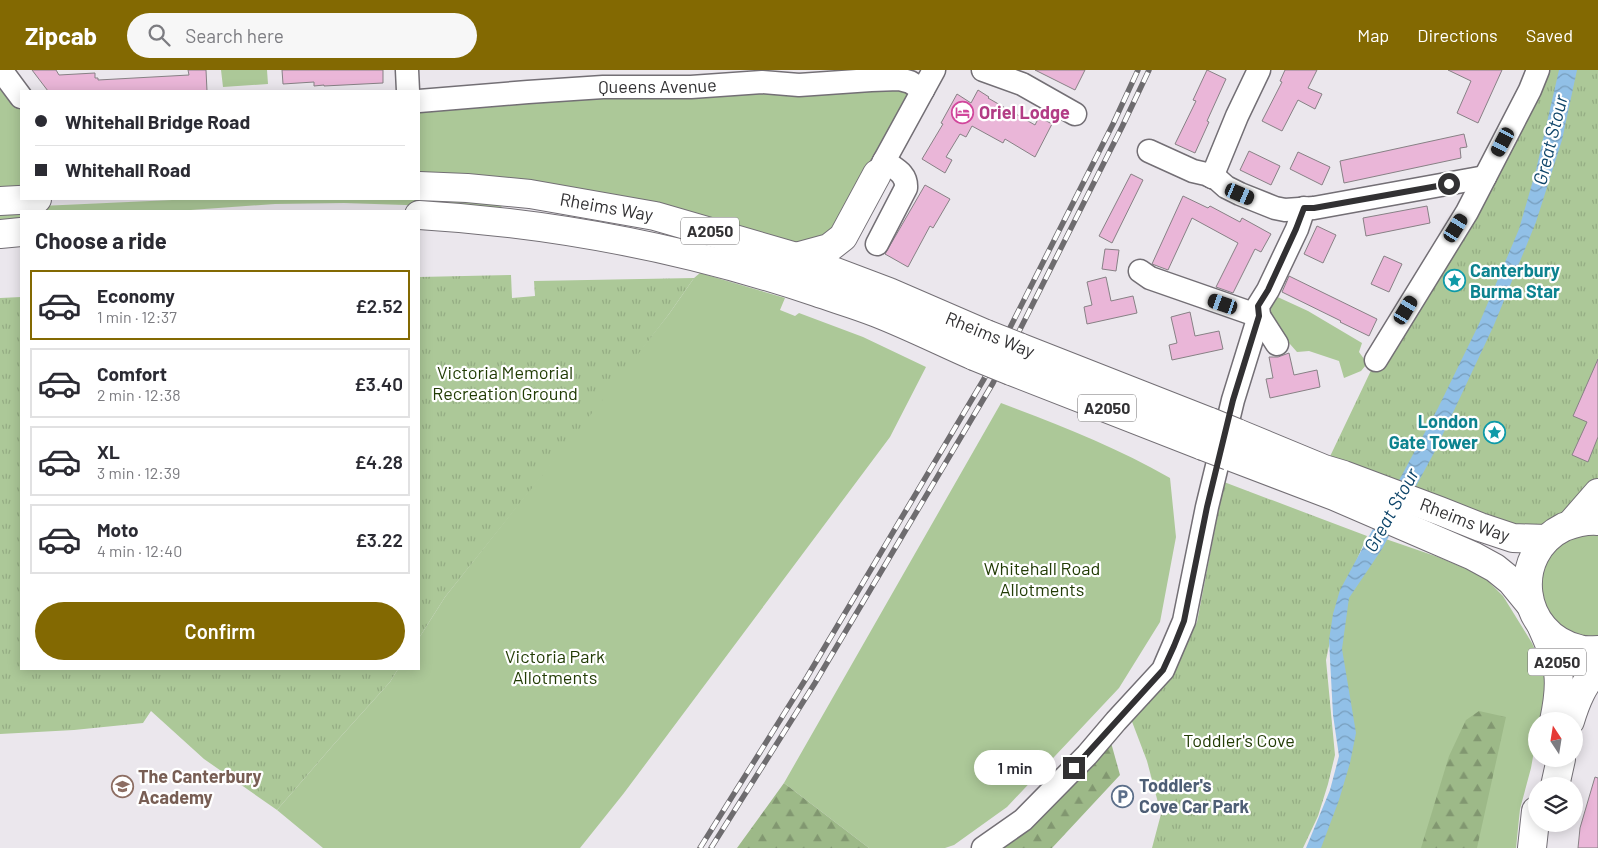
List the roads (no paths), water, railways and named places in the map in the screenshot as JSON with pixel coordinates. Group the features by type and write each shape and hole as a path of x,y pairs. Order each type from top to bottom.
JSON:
{"main road":[{"path":"796,257 828,248 843,237 880,168"},
{"name":"Rheims Way","path":"420,186 530,194 655,216 796,257 889,292 980,345"},
{"path":"0,201 20,200"},
{"name":"Rheims Way","path":"420,215 527,225 653,246 781,281 980,345 1339,486 1430,537 1495,568 1511,581 1529,603"},
{"path":"0,234 20,232"},
{"name":"Rheims Way","path":"1339,486 1440,511 1513,538 1546,539"},
{"path":"1571,524 1598,493"},
{"path":"1598,521 1592,520 1571,524 1558,530 1546,539 1536,553 1529,569 1527,586 1529,603 1534,616 1542,627 1559,642 1579,649 1598,650"},
{"name":"A2050","path":"1542,627 1555,656 1559,674 1556,712"},
{"name":"A2050","path":"1572,712 1580,692 1598,668"},
{"path":"1532,848 1534,832"},
{"path":"1547,848 1549,832"}],"street":[{"path":"1,70 20,95"},
{"path":"407,70 408,90"},
{"path":"877,244 906,188 907,181 904,175 880,168 934,70"},
{"path":"983,70 1025,77 1075,114"},
{"path":"1212,177 1237,116 1259,70"},
{"path":"1372,354 1467,212 1530,90 1538,70"},
{"name":"Queens Avenue","path":"420,101 691,79 799,85 898,80 910,82 923,90"},
{"path":"1149,151 1212,177 1240,194 1285,210 1314,208 1485,177"},
{"path":"983,848 1023,820 1086,755 1163,670 1184,621 1207,507 1233,400 1259,316 1258,306 1268,290 1304,208"},
{"path":"1140,271 1150,278 1259,316 1277,344"}],"water":[{"name":"Great Stour","path":"1559,70 1577,70 1562,140 1536,222 1494,325 1435,451 1382,549 1349,598 1342,649 1356,733 1350,763 1339,800 1321,848 1306,848 1330,790 1339,756 1333,715 1329,640 1333,614 1340,590 1438,408 1479,324 1519,229 1536,170"}],"railway":[{"path":"700,848 807,677 984,379 1113,124 1138,70"},
{"path":"711,848 815,683 993,383 1149,70"}],"place":[{"name":"Oriel Lodge","path":"963,113"},
{"name":"Canterbury Burma Star","path":"1454,281"},
{"name":"London Gate Tower","path":"1494,432"},
{"name":"The Canterbury Academy","path":"122,787"},
{"name":"Toddler's Cove Car Park","path":"1123,796"}],"park label":[{"name":"Victoria Memorial Recreation Ground","path":"505,383"},
{"name":"Whitehall Road Allotments","path":"1042,579"},
{"name":"Victoria Park Allotments","path":"555,667"},
{"name":"Toddler's Cove","path":"1239,741"}]}
